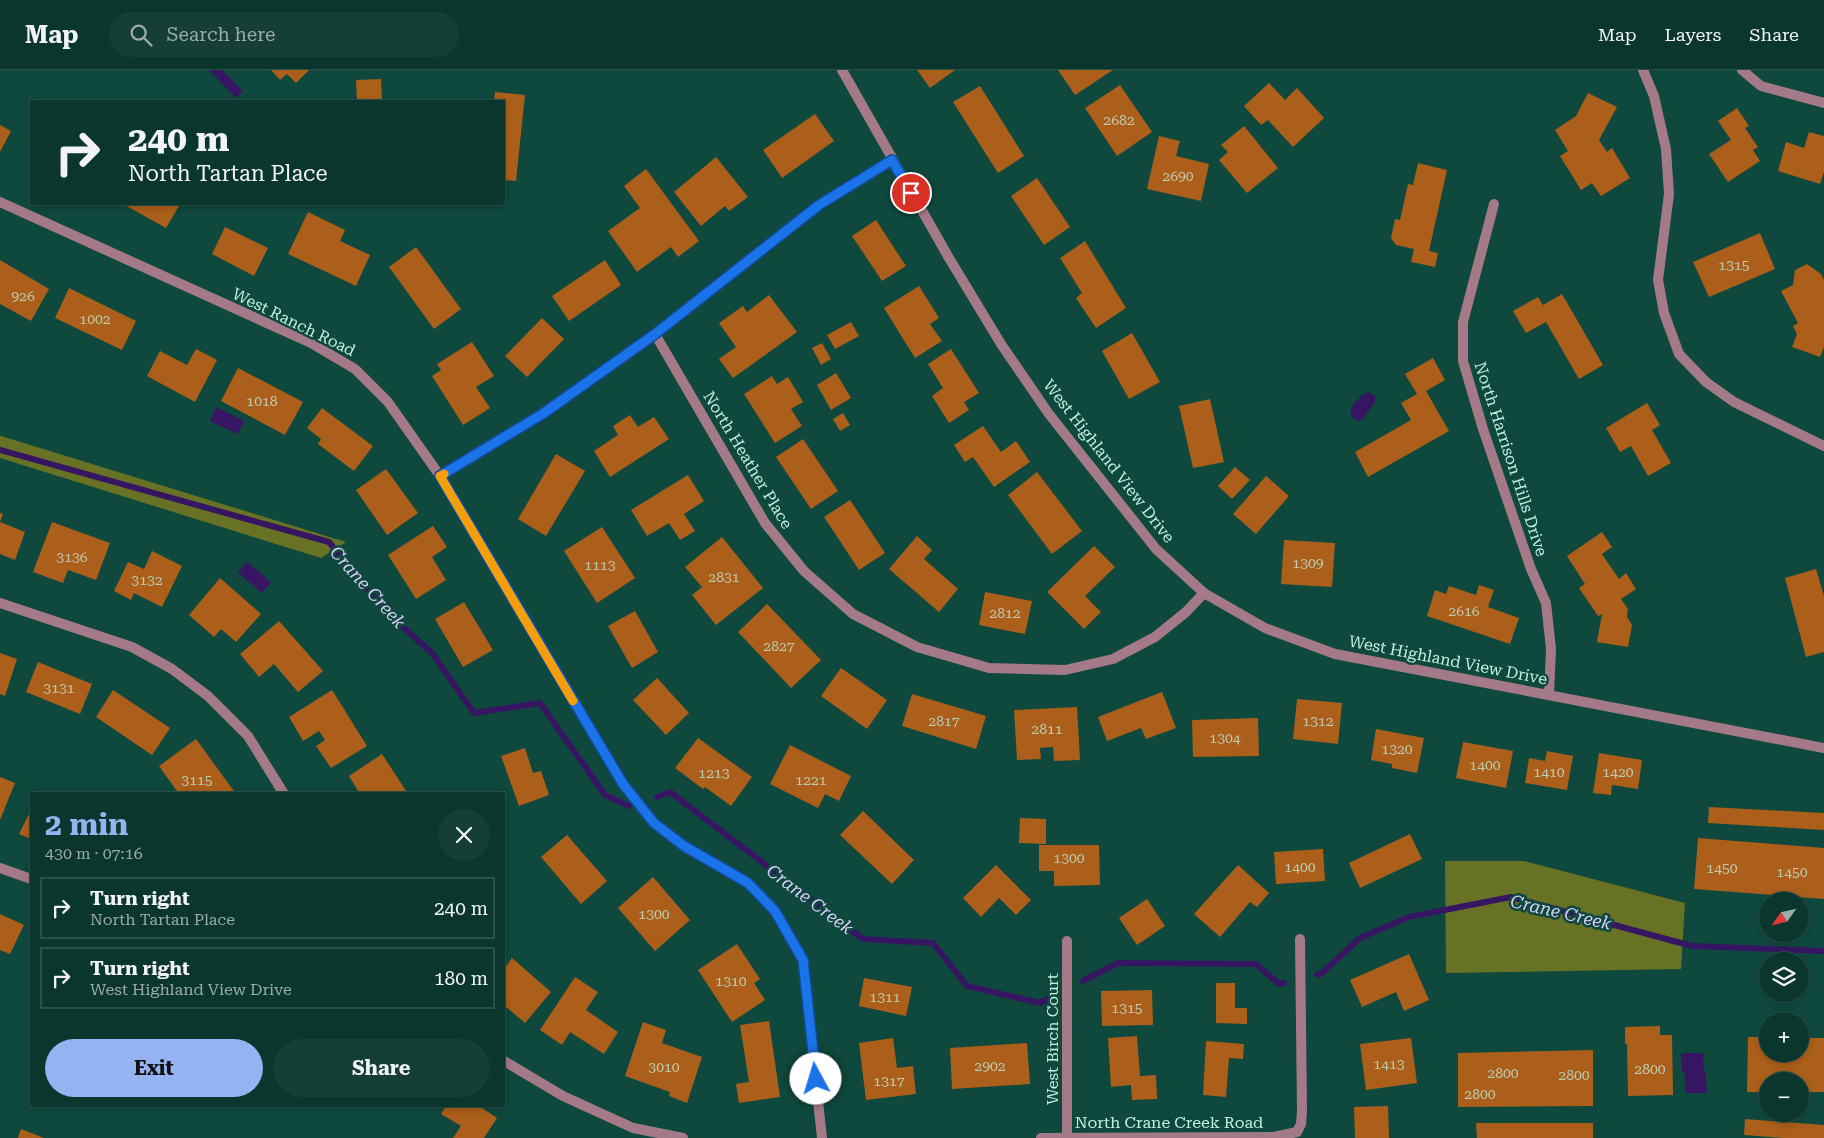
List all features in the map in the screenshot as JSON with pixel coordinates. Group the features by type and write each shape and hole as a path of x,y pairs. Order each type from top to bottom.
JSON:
{"street":[{"name":"West Highland View Drive","path":"842,70 949,258 1001,344 1049,414 1156,549 1204,593 1264,628 1335,654 1824,748"},
{"path":"1643,70 1654,96 1666,149 1669,194 1658,280 1664,313 1679,354 1706,382 1734,402 1824,446"},
{"path":"1742,70 1761,86 1824,104"},
{"path":"440,476 544,413 655,334 819,205 892,160"},
{"name":"West Ranch Road","path":"0,202 311,343 355,369 388,402 440,476 623,784 654,823 684,846 748,883 775,911 803,960 822,1138"},
{"name":"North Harrison Hills Drive","path":"1494,204 1464,322 1463,360 1483,429 1532,569 1546,603 1551,649 1549,694"},
{"name":"North Heather Place","path":"655,334 766,523 804,571 853,614 917,647 989,668 1065,670 1113,659 1155,637 1186,612 1204,593"},
{"path":"0,603 132,647 172,669 208,696 248,736 283,792"},
{"path":"0,868 30,879"},
{"name":"North Crane Creek Road","path":"1040,1138 1274,1137 1297,1132 1301,1124 1302,1111 1300,939"},
{"name":"West Birch Court","path":"1067,941 1067,1138"},
{"path":"505,1062 563,1096 633,1128 682,1138"}],"green space":[{"path":"0,435 346,542 321,558 0,458"},
{"path":"1445,861 1524,861 1685,903 1681,969 1446,973"}],"shaded area":[{"path":"209,70 222,70 243,91 236,98"},
{"path":"1369,392 1375,396 1375,403 1359,421 1353,418 1350,411 1360,397"},
{"path":"216,407 244,421 238,434 210,421"},
{"path":"247,562 271,582 262,593 238,573"},
{"path":"1681,1053 1703,1053 1707,1093 1685,1093 1685,1074 1682,1071"}],"building":[{"path":"271,70 309,70 296,83 287,74 280,80"},
{"path":"917,70 955,70 930,88"},
{"path":"1058,70 1113,70 1075,95"},
{"path":"381,79 382,100 357,100 356,80"},
{"path":"1269,83 1285,100 1297,88 1324,118 1293,147 1268,120 1261,125 1244,106"},
{"path":"1120,85 1152,132 1117,156 1085,108"},
{"path":"980,86 1024,156 998,173 953,102"},
{"path":"495,92 525,95 516,181 505,180 505,100 494,100"},
{"path":"1588,93 1617,107 1599,140 1607,152 1612,148 1630,178 1601,196 1592,183 1581,190 1560,156 1568,151 1555,130 1576,116"},
{"path":"1737,108 1749,126 1745,128 1758,147 1753,150 1760,161 1728,182 1709,154 1731,140 1718,121"},
{"path":"815,114 834,141 782,178 763,150"},
{"path":"0,125 11,131 0,152"},
{"path":"1244,126 1278,168 1247,193 1219,160 1228,152 1221,145"},
{"path":"1809,132 1824,136 1824,172 1820,184 1778,171 1786,142 1804,148"},
{"path":"1159,136 1180,141 1176,156 1209,164 1201,201 1147,189"},
{"path":"716,157 748,197 729,211 725,206 701,226 674,192"},
{"path":"1418,163 1447,170 1429,251 1438,253 1435,267 1411,262 1414,249 1396,245 1391,238 1395,219 1400,220 1408,184 1413,185"},
{"path":"646,169 699,241 678,257 671,247 637,272 608,231 640,208 624,186"},
{"path":"1037,178 1070,227 1044,245 1011,196"},
{"path":"125,205 179,205 166,228"},
{"path":"308,212 345,230 340,241 370,255 356,286 288,254"},
{"path":"876,220 906,266 882,281 852,236"},
{"path":"225,227 268,248 254,276 212,254"},
{"path":"1760,233 1775,269 1709,297 1693,262"},
{"path":"1085,241 1126,308 1096,328 1076,298 1082,293 1060,258"},
{"path":"416,247 461,309 434,329 389,267"},
{"path":"0,260 49,289 31,321 0,304"},
{"path":"605,260 621,285 569,321 552,296"},
{"path":"1807,264 1821,274 1824,280 1824,347 1820,357 1792,347 1797,334 1793,326 1798,323 1781,291 1793,285 1795,270"},
{"path":"919,286 939,318 930,324 942,341 915,358 884,308"},
{"path":"69,288 136,321 122,350 55,318"},
{"path":"1562,294 1603,365 1579,379 1546,322 1526,333 1513,311 1538,297 1543,305"},
{"path":"769,295 797,332 733,378 719,359 736,347 719,323 743,306 747,312"},
{"path":"542,318 564,339 527,377 505,356"},
{"path":"851,322 859,336 835,349 827,335"},
{"path":"1132,333 1160,382 1129,399 1102,351"},
{"path":"472,342 494,376 476,387 490,408 463,425 432,376 441,370 437,364"},
{"path":"822,343 831,359 821,365 812,348"},
{"path":"196,349 217,360 195,402 147,376 160,351 187,365"},
{"path":"951,349 979,393 964,402 969,410 949,423 932,396 943,388 928,364"},
{"path":"1433,358 1445,380 1426,391 1449,431 1368,477 1355,452 1411,420 1401,403 1417,394 1405,374"},
{"path":"238,368 303,402 285,435 221,401"},
{"path":"836,373 851,398 831,410 817,385"},
{"path":"772,376 777,384 788,377 803,402 791,409 802,426 775,443 744,394"},
{"path":"1210,399 1224,462 1193,468 1179,406"},
{"path":"1647,403 1660,425 1652,430 1671,463 1648,476 1631,446 1620,452 1606,428"},
{"path":"322,408 373,446 354,471 318,444 321,439 307,428"},
{"path":"843,413 850,425 840,431 833,419"},
{"path":"630,415 638,427 654,417 669,439 610,477 594,451 618,435 613,426"},
{"path":"983,426 1001,452 1016,441 1030,462 994,487 973,457 965,462 954,445"},
{"path":"803,439 838,491 811,509 776,457"},
{"path":"556,454 585,471 546,536 518,519"},
{"path":"1235,467 1250,480 1232,499 1218,486"},
{"path":"386,469 418,513 387,535 356,490"},
{"path":"1037,472 1082,531 1052,554 1008,495"},
{"path":"688,475 704,501 684,514 695,531 680,540 669,523 647,536 631,510"},
{"path":"1266,476 1289,496 1256,534 1233,514"},
{"path":"850,500 885,553 859,570 824,517"},
{"path":"0,522 25,532 15,560 0,554"},
{"path":"52,522 110,543 96,580 68,570 63,583 33,572"},
{"path":"433,526 447,547 432,557 446,580 416,599 388,555"},
{"path":"602,527 635,578 597,603 564,551"},
{"path":"1602,532 1612,547 1602,554 1619,579 1626,573 1636,589 1621,599 1628,609 1627,617 1632,625 1628,647 1597,642 1602,614 1598,616 1579,588 1585,584 1567,556"},
{"path":"917,536 932,550 924,559 958,589 939,612 889,569"},
{"path":"722,537 763,588 716,625 692,595 702,587 685,567"},
{"path":"1284,540 1335,543 1332,587 1281,584"},
{"path":"1094,546 1115,567 1085,596 1101,612 1084,629 1047,592"},
{"path":"152,551 182,566 162,607 134,593 131,600 114,591 128,562 144,569"},
{"path":"1816,569 1824,596 1824,652 1806,657 1785,578"},
{"path":"220,578 261,614 236,642 221,629 214,637 189,615"},
{"path":"1479,585 1494,590 1488,607 1519,618 1510,644 1427,616 1435,590 1446,594 1449,586 1476,595"},
{"path":"985,592 1032,601 1025,634 979,625"},
{"path":"464,602 493,650 463,667 435,619"},
{"path":"767,604 821,660 791,688 738,632"},
{"path":"635,611 658,652 632,668 608,626"},
{"path":"279,621 323,671 298,692 274,664 259,677 240,654"},
{"path":"0,653 17,659 5,696 0,694"},
{"path":"38,662 92,684 80,714 26,692"},
{"path":"841,668 887,700 867,729 821,696"},
{"path":"657,678 689,713 666,735 633,700"},
{"path":"113,690 170,728 152,755 96,717"},
{"path":"332,690 367,746 331,768 316,746 325,740 319,731 303,741 289,717"},
{"path":"1162,692 1176,728 1146,739 1141,728 1107,741 1098,717"},
{"path":"912,694 986,716 976,749 902,726"},
{"path":"1297,699 1342,703 1338,744 1293,739"},
{"path":"1077,707 1080,760 1054,761 1053,747 1040,748 1041,759 1017,760 1014,710"},
{"path":"1258,718 1259,756 1193,757 1192,720"},
{"path":"1376,729 1424,738 1417,773 1392,768 1392,764 1371,760"},
{"path":"698,738 752,777 731,806 705,787 703,789 675,768"},
{"path":"196,739 235,792 178,792 159,766"},
{"path":"1463,742 1513,751 1506,788 1456,778"},
{"path":"790,745 851,776 839,801 825,794 818,808 770,784"},
{"path":"525,748 533,773 541,771 549,795 519,806 501,756"},
{"path":"1547,751 1573,756 1567,790 1525,783 1529,758 1545,761"},
{"path":"1599,753 1642,760 1638,789 1612,785 1611,795 1593,793"},
{"path":"382,754 407,792 359,792 349,776"},
{"path":"0,777 15,783 0,820"},
{"path":"1709,807 1824,813 1824,830 1708,823"},
{"path":"863,811 914,860 892,884 840,835"},
{"path":"30,812 30,839 19,834"},
{"path":"1020,818 1046,819 1046,844 1019,843"},
{"path":"1410,834 1422,859 1360,888 1349,863"},
{"path":"567,835 607,881 581,904 541,857"},
{"path":"1698,838 1824,848 1824,899 1809,898 1809,892 1759,892 1759,894 1694,889"},
{"path":"1039,845 1099,845 1100,885 1054,886 1054,871 1039,871"},
{"path":"1323,849 1325,881 1276,884 1274,852"},
{"path":"996,865 1031,900 1016,915 999,898 981,917 963,898"},
{"path":"1238,865 1269,893 1257,907 1250,902 1220,937 1194,914"},
{"path":"653,877 690,920 655,951 618,908"},
{"path":"1147,899 1165,926 1137,945 1119,918"},
{"path":"0,914 24,925 10,954 0,950"},
{"path":"737,944 760,979 754,983 765,1000 732,1022 698,970"},
{"path":"1409,954 1429,1000 1404,1011 1396,992 1362,1007 1350,980"},
{"path":"512,958 551,992 525,1023 505,1006 506,966"},
{"path":"575,977 598,992 586,1010 618,1032 604,1054 570,1032 562,1045 540,1030"},
{"path":"864,978 912,987 906,1016 859,1006"},
{"path":"1216,983 1235,983 1235,1008 1247,1008 1247,1024 1216,1023"},
{"path":"1152,990 1153,1025 1102,1026 1101,991"},
{"path":"769,1021 780,1097 739,1103 736,1084 749,1082 740,1025"},
{"path":"643,1022 666,1030 662,1043 702,1057 687,1103 669,1096 670,1092 625,1076"},
{"path":"1660,1026 1660,1035 1672,1035 1673,1095 1628,1096 1625,1027"},
{"path":"1137,1036 1140,1076 1156,1075 1157,1099 1132,1100 1131,1085 1111,1087 1108,1038"},
{"path":"1748,1037 1759,1037 1759,1062 1809,1062 1809,1038 1824,1038 1824,1092 1809,1092 1809,1072 1759,1072 1759,1092 1747,1092"},
{"path":"893,1038 897,1068 913,1066 916,1094 866,1100 859,1043"},
{"path":"1411,1038 1417,1083 1366,1090 1360,1044"},
{"path":"1206,1041 1244,1044 1243,1059 1229,1058 1226,1097 1203,1095"},
{"path":"1027,1043 1030,1084 952,1089 950,1048"},
{"path":"1593,1050 1593,1106 1458,1107 1458,1053"},
{"path":"1388,1106 1389,1138 1355,1138 1354,1107"},
{"path":"445,1107 480,1107 497,1118 484,1138 453,1138 461,1126 441,1114"},
{"path":"1745,1119 1759,1120 1759,1122 1824,1125 1824,1138 1783,1138 1744,1135"},
{"path":"1476,1123 1593,1123 1593,1138 1477,1138"},
{"path":"21,1129 44,1138 18,1138"}],"waterway":[{"name":"Crane Creek","path":"0,450 329,542 386,612 432,653 474,713 540,703 605,795 629,806"},
{"name":"Crane Creek","path":"657,797 670,792 863,939 933,943 967,986 1040,1003 1051,997"},
{"name":"Crane Creek","path":"1317,975 1322,973 1360,938 1409,917 1511,897 1692,946 1824,951"},
{"name":"Crane Creek","path":"1083,981 1118,963 1256,964 1279,984 1284,983"}],"slow traffic":[{"path":"444,474 440,476 573,701"}],"route":[{"path":"816,1079 803,960 775,911 748,883 684,846 654,823 623,784 440,476 544,413 655,334 819,205 868,174 892,160 911,193"}]}
